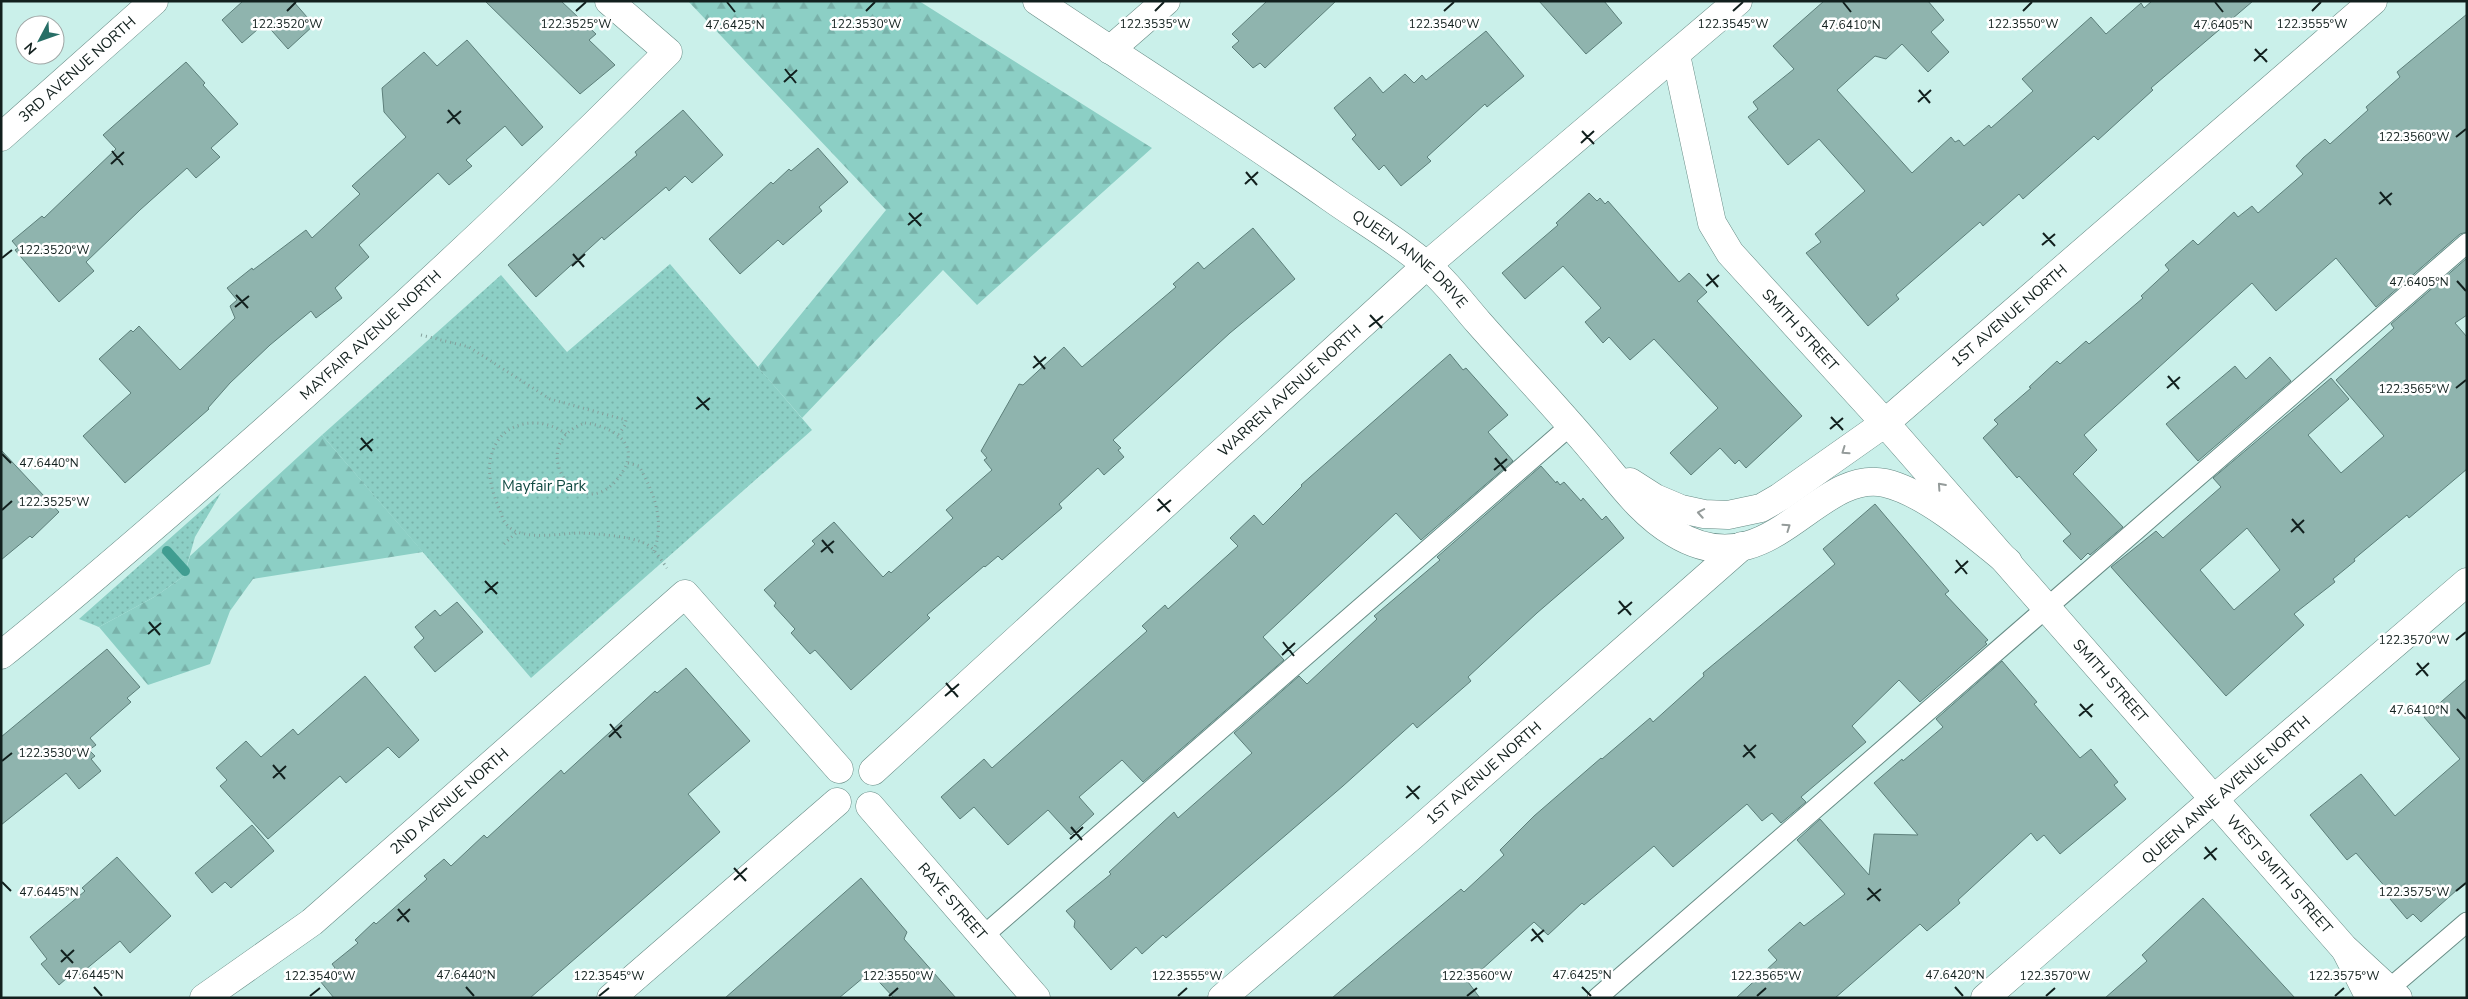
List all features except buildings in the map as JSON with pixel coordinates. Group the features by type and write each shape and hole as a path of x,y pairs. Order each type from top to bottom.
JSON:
{"street":[{"name":"MAYFAIR AVENUE NORTH","path":"1,655 65,604 338,366 597,123 668,52 608,1"},
{"name":"QUEEN ANNE DRIVE","path":"1037,1 1263,150 1427,265 1571,425 1646,513 1672,532 1691,542 1713,548 1742,546"},
{"path":"1110,50 1166,1"},
{"path":"1706,30 1713,1"},
{"name":"WARREN AVENUE NORTH","path":"873,771 1427,265 1738,1"},
{"name":"1ST AVENUE NORTH","path":"1608,468 1655,498 1681,509 1704,514 1728,515 1761,508 1780,498 1885,423 2373,1"},
{"name":"3RD AVENUE NORTH","path":"1,137 154,2"},
{"name":"SMITH STREET","path":"1676,55 1712,224 1730,253 1885,423 2215,798"},
{"name":"SMITH STREET","path":"1742,546 1776,535 1821,502 1857,483 1885,483 1921,499 1955,520 2008,562"},
{"name":"1ST AVENUE NORTH","path":"1222,998 1412,836 1742,546"},
{"name":"QUEEN ANNE AVENUE NORTH","path":"1985,998 2467,582"},
{"name":"2ND AVENUE NORTH","path":"204,998 312,922 684,594 839,769"},
{"path":"856,763 864,764 873,771 879,781 880,788 874,803 853,811 845,809 837,802 834,798 832,781 839,769 856,763"},
{"name":"WEST SMITH STREET","path":"2215,798 2386,995"},
{"path":"611,998 837,802"},
{"name":"RAYE STREET","path":"870,806 1036,998"}],"lane":[{"path":"1596,998 2467,243"},
{"path":"983,936 1571,425"},
{"path":"2386,995 2467,922"}],"path":[{"path":"416,339 423,333 469,347 550,399 626,420 619,434"},
{"path":"566,434 555,426 528,421 506,432 492,451 489,466 494,496 506,525 517,532 555,535 580,533 646,543 663,563"},
{"path":"585,423 599,425 619,434 628,450 628,463 620,475 603,491 592,494 580,493 563,480 557,465 558,446 573,427 585,423"},
{"path":"628,463 639,466 655,499 660,535 654,551"},
{"path":"504,544 517,532"}],"green space":[{"path":"688,1 919,1 1152,148 977,305 943,270 802,418 758,367 886,210"},
{"name":"Mayfair Park","path":"670,264 812,430 531,678 322,435 501,275 567,352"},
{"path":"322,435 423,552 253,579 230,611 210,664 148,685 99,627 156,596 184,576 190,556"},
{"path":"221,493 195,537 184,576 156,596 99,627 79,619"}],"waterway":[{"path":"167,551 185,571"}]}
